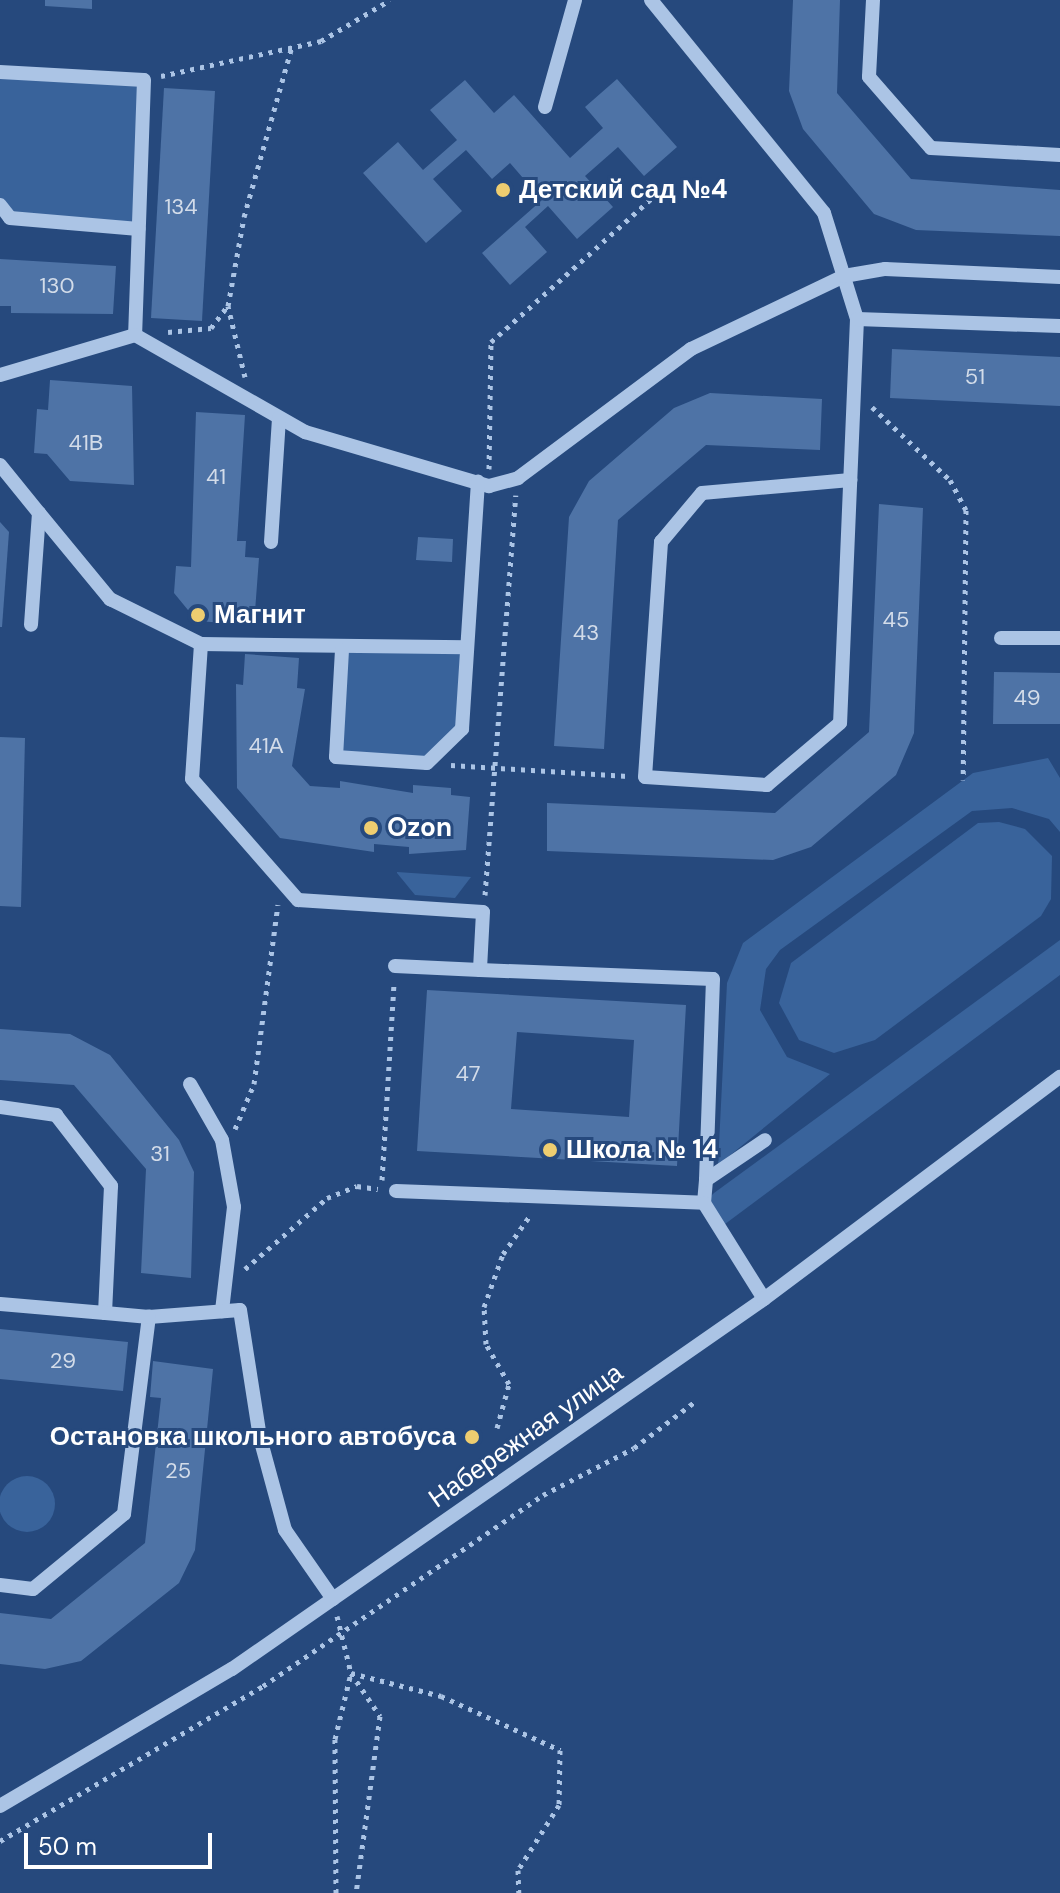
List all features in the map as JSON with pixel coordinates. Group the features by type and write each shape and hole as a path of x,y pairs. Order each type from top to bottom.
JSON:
{"street":[{"path":"545,107 575,0"},
{"path":"651,0 824,213 857,319 840,723 767,785 645,777 661,542 702,493 850,480"},
{"path":"873,0 869,77 931,148 1060,155"},
{"path":"0,72 144,80 135,335"},
{"path":"0,205 10,218 139,229"},
{"path":"0,375 135,335 305,432 483,484 518,478 691,349 844,276 885,269 1060,277"},
{"path":"857,319 1060,326"},
{"path":"271,542 279,418"},
{"path":"0,465 110,599 201,644 342,650 465,647"},
{"path":"342,650 336,757 427,763 462,729 465,647 483,484"},
{"path":"31,625 39,513"},
{"path":"1001,638 1060,638"},
{"path":"201,644 192,779 298,900 483,912 480,970"},
{"path":"395,966 713,979 704,1203 764,1299"},
{"name":"Набережная улица","path":"0,1806 232,1669 764,1299 1060,1077"},
{"path":"190,1084 222,1140 234,1207 222,1311"},
{"path":"0,1107 56,1115 111,1186 105,1313"},
{"path":"706,1180 765,1140"},
{"path":"388,1190 540,1200 704,1203"},
{"path":"0,1304 149,1317 240,1310 260,1438 285,1530 333,1599"},
{"path":"0,1585 33,1589 124,1514 149,1317"}],"path":[{"path":"144,80 321,41 390,0"},
{"path":"251,401 228,306 244,217 292,46"},
{"path":"483,484 491,342 660,191"},
{"path":"135,335 211,328 228,306"},
{"path":"854,390 950,480 966,510 963,780"},
{"path":"483,912 498,768 518,478"},
{"path":"442,764 645,777"},
{"path":"222,1140 240,1123 254,1084 281,881"},
{"path":"227,1286 327,1198 357,1186 388,1190 395,966"},
{"path":"497,1428 509,1384 486,1344 484,1307 503,1254 540,1200"},
{"path":"0,1841 342,1633 543,1495 634,1448 696,1401"},
{"path":"333,1599 351,1673 380,1716 356,1893"},
{"path":"336,1893 335,1739 351,1673"},
{"path":"351,1673 441,1696 560,1750 559,1805 518,1870 519,1893"}],"shaded area":[{"path":"0,72 144,80 139,229 10,218 0,205"},
{"path":"465,647 462,729 427,763 336,757 342,650"},
{"path":"1048,758 1060,778 1060,832 1049,819 1012,808 972,811 780,950 766,969 760,1010 787,1057 830,1074 718,1165 727,983 743,943 973,773"},
{"path":"999,822 1025,829 1052,856 1051,899 1041,916 875,1040 834,1053 799,1040 779,1003 791,963 978,823"},
{"path":"397,873 471,877 455,898 415,895"},
{"path":"1060,940 1060,975 721,1227 709,1198 714,1193"},
{"path":"27,1476 47,1484 55,1504 47,1524 27,1532 7,1524 -1,1504 7,1484"}],"building":[{"path":"45,0 92,0 92,9 45,6"},
{"path":"793,0 840,0 837,93 911,179 1060,190 1060,236 916,230 874,214 803,129 789,91"},
{"path":"617,79 677,147 644,176 618,147 585,176 613,207 577,239 548,206 525,227 547,252 510,285 482,253 542,200 510,163 492,179 466,150 433,179 462,211 426,243 363,173 398,142 423,170 457,140 430,110 465,80 494,113 514,95 570,158 603,128 585,107"},
{"path":"164,88 215,91 202,321 151,318"},
{"path":"0,259 116,266 113,314 11,313 11,306 0,306"},
{"path":"892,349 1060,357 1060,406 890,398"},
{"path":"50,380 132,386 134,485 70,481 47,454 34,453 37,409 48,410"},
{"path":"710,393 822,399 820,450 706,445 618,520 604,749 554,746 569,517 589,481 674,408"},
{"path":"196,412 245,415 237,541 246,541 245,557 259,558 254,625 197,621 174,593 176,566 191,567"},
{"path":"879,504 923,508 914,733 896,775 811,847 773,860 547,851 547,803 775,813 869,732"},
{"path":"0,522 9,532 2,627 0,627"},
{"path":"418,537 453,539 452,562 416,560"},
{"path":"245,654 299,658 297,688 305,689 292,766 310,786 340,788 340,781 413,793 413,785 451,788 451,795 470,797 466,850 409,854 409,847 374,844 374,852 280,838 237,788 236,684 243,685"},
{"path":"994,672 1060,673 1060,724 993,724"},
{"path":"0,737 25,738 21,907 0,906"},
{"path":"427,990 686,1005 677,1166 417,1151","holes":["517,1032 634,1040 629,1117 511,1109"]},
{"path":"0,1029 70,1034 110,1055 179,1140 194,1172 191,1278 141,1273 146,1169 74,1085 0,1080"},
{"path":"0,1329 128,1342 123,1391 0,1379"},
{"path":"153,1361 213,1369 195,1550 179,1583 81,1661 45,1669 0,1664 0,1613 51,1619 145,1543 161,1398 150,1397"}],"place":[{"name":"Детский сад №4","path":"503,190"},
{"name":"Магнит","path":"198,615"},
{"name":"Ozon","path":"371,828"},
{"name":"Школа № 14","path":"550,1150"},
{"name":"Остановка школьного автобуса","path":"472,1437"}]}
